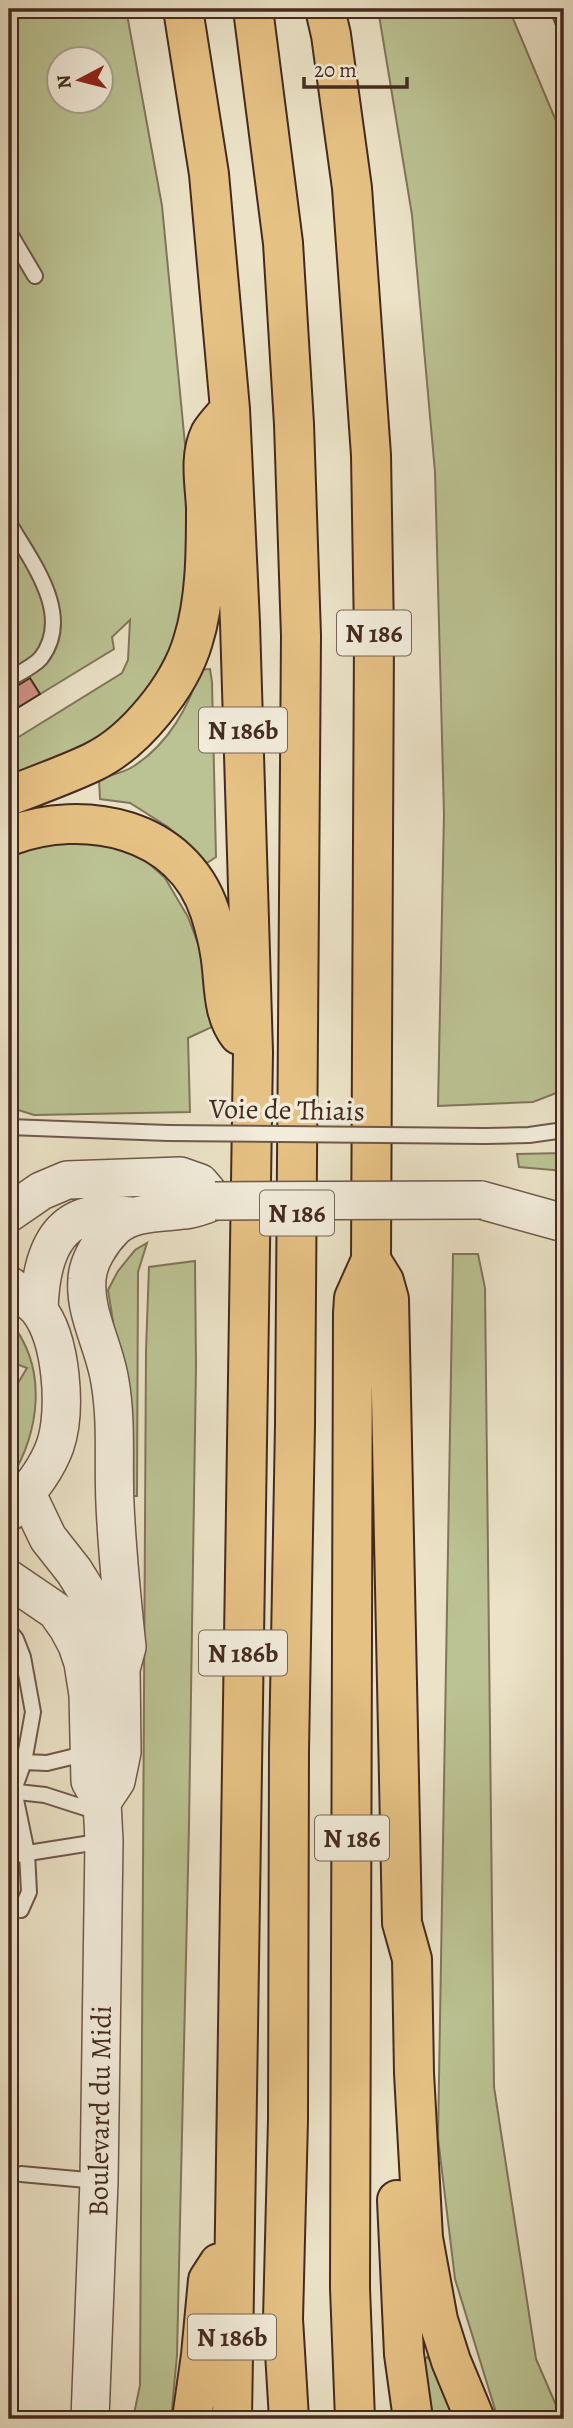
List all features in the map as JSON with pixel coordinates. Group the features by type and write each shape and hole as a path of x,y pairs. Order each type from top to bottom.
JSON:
{"highway":[{"name":"N 186b","path":"183,9 209,173 230,409 240,624 253,1052 232,2419"},
{"name":"N 186","path":"253,9 283,243 294,424 301,636 295,1398 289,1750 288,2120 283,2319 289,2419"},
{"name":"N 186","path":"326,9 352,188 371,455 374,634 371,1260 354,1298 353,1313 350,2288 355,2419"},
{"path":"9,796 105,755 125,741 152,713 172,685 193,642 201,602 206,508 203,464 206,447 210,433 230,409"},
{"path":"9,836 51,825 101,824 139,835 182,866 197,885 210,910 220,952 226,1008 234,1028 253,1052"},
{"path":"371,1260 384,1281 389,1299 402,1923 412,1959 414,2073 423,2238 438,2320 451,2361 475,2419"},
{"path":"402,1923 393,1951 397,2176 404,2354 413,2419"},
{"path":"191,2419 201,2355 208,2280 220,2261 233,2255"}],"street":[{"path":"9,1213 41,1191 67,1181 170,1194 199,1207 215,1201 564,1202"},
{"path":"103,1819 116,1781 122,1752 121,1669 127,1647 115,1503 114,1412 105,1354 88,1304 87,1276 93,1258 115,1227 170,1194"},
{"path":"481,1200 564,1223"},
{"path":"121,1669 97,1608 74,1571 18,1503 54,1447 60,1420 61,1390 55,1347 39,1310 40,1289 48,1255 64,1228 87,1216 131,1216"},
{"path":"9,1285 39,1310"},
{"path":"9,1579 56,1611 77,1645 87,1687 90,1781 103,1819"},
{"name":"Boulevard du Midi","path":"90,2419 99,2181 103,1819"}],"lane":[{"path":"558,9 564,24"},
{"path":"9,232 35,276"},
{"path":"9,523 42,581 54,615 51,641 39,660 9,679"},
{"name":"Voie de Thiais","path":"9,1127 168,1133 485,1136 529,1135 564,1130"},
{"path":"9,1630 23,1657 33,1712 24,1762 12,1790 27,1853 29,1892 21,1910"},
{"path":"24,1762 47,1763 89,1752"},
{"path":"12,1790 45,1795 103,1819"},
{"path":"9,1856 27,1853 103,1819"},
{"path":"21,2174 99,2181"}],"green space":[{"path":"9,9 126,9 162,206 193,527 180,630 138,709 119,726 64,759 9,778 9,743 122,673 128,660 130,620 112,637 114,649 9,713"},
{"path":"378,9 509,9 564,140 564,1090 533,1102 438,1106 444,814 435,472 412,215"},
{"path":"210,669 216,857 207,863 168,827 130,803 100,799 99,779 130,768 157,747 176,724 190,698 200,670"},
{"path":"101,842 141,856 165,878 188,917 207,968 212,1027 188,1038 190,1112 34,1115 9,1107 9,856 42,845"},
{"path":"564,1153 564,1171 519,1167 517,1154"},
{"path":"147,1243 138,1272 137,1496 128,1496 126,1403 108,1290 118,1271 135,1250"},
{"path":"453,1254 478,1254 485,1288 494,2087 536,2359 562,2419 498,2419 455,2279 438,2138"},
{"path":"195,1261 196,1366 189,1825 177,2355 171,2419 133,2419 140,2385 146,1350 149,1267"},
{"path":"9,1320 22,1339 30,1359 36,1400 28,1442 9,1482 9,1398 27,1368 9,1361"},
{"path":"427,2357 458,2419 433,2419 423,2361"}],"building":[{"path":"30,678 40,694 9,713 9,691"},
{"path":"564,1476 564,1511 559,1484"}]}
